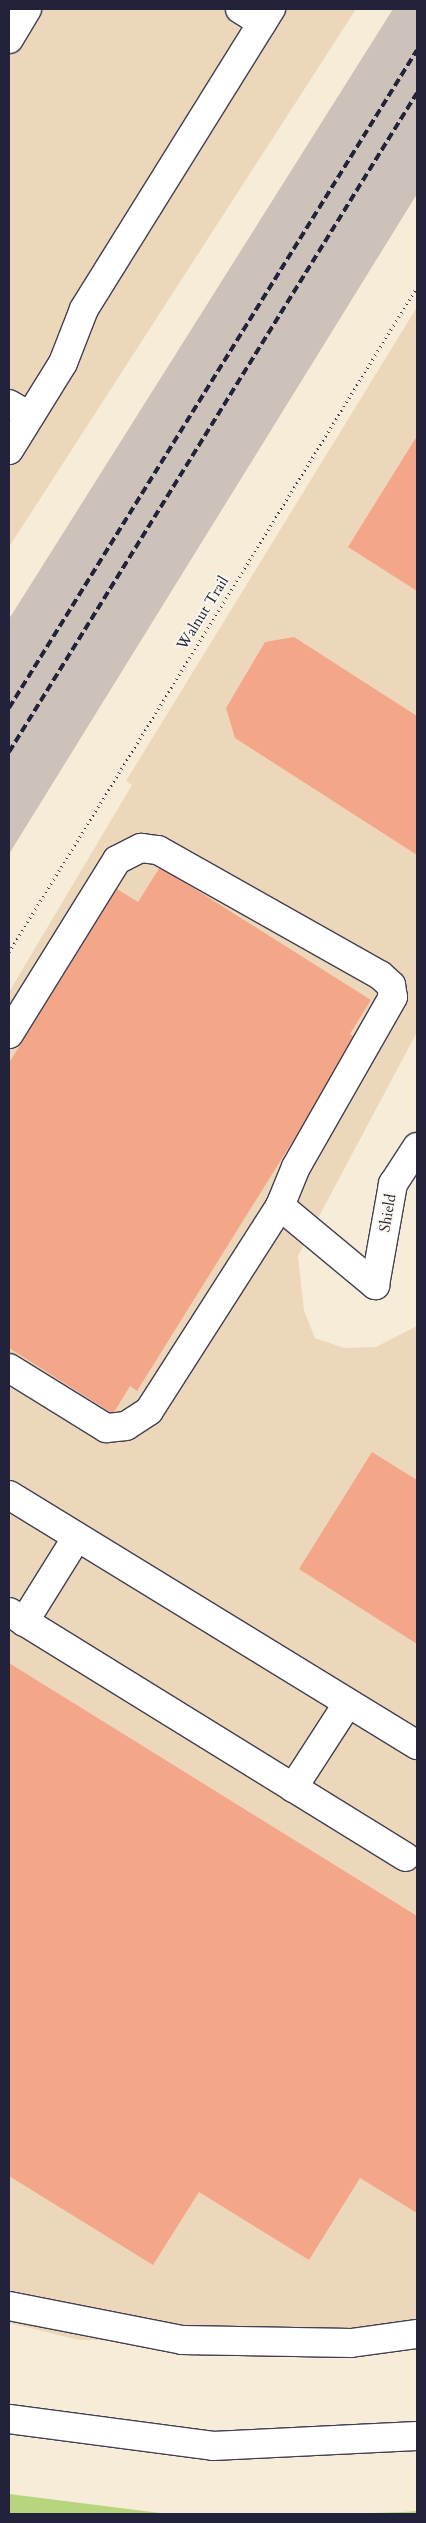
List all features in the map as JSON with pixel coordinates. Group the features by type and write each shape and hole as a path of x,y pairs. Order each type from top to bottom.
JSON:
{"street":[{"path":"9,39 27,9"},
{"path":"9,450 19,410 63,363 84,310 258,13"},
{"path":"9,1034 117,860 141,848 158,850 380,975 392,984 393,997 296,1167 280,1206 149,1411 126,1426 106,1428 9,1368"},
{"name":"Shield","path":"280,1206 375,1285 393,1184 417,1147"},
{"path":"9,1495 417,1745"},
{"path":"77,1537 16,1617 405,1857"},
{"path":"293,1788 348,1703"},
{"path":"9,2306 182,2340 351,2343 417,2334"},
{"path":"9,2419 213,2446 417,2436"}],"path":[{"name":"Walnut Trail","path":"9,952 417,287"}],"shaded area":[{"path":"9,9 356,9 9,547"},
{"path":"393,9 417,9 417,194 9,854 9,619"},
{"path":"417,307 417,1032 298,1256 304,1311 315,1338 344,1348 376,1347 417,1326 417,2342 79,2340 9,2323 9,992 132,785 126,781"}],"green space":[{"path":"9,2494 168,2514 9,2514"},
{"path":"417,2511 417,2514 339,2514 404,2512"}],"building":[{"path":"417,436 417,591 348,547"},
{"path":"294,637 417,716 417,855 235,738 226,708 265,642"},
{"path":"160,867 371,1000 350,1034 357,1038 137,1391 130,1386 113,1414 9,1348 9,1063 117,889 138,902"},
{"path":"372,1452 417,1480 417,1644 299,1569"},
{"path":"9,1663 417,1916 417,2213 360,2178 309,2260 199,2192 153,2265 9,2176"}],"railway":[{"path":"9,708 417,50"},
{"path":"9,752 417,93"}]}
